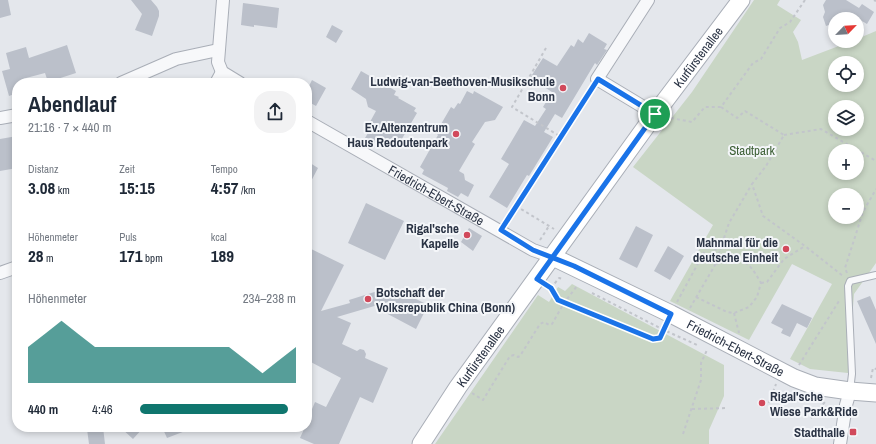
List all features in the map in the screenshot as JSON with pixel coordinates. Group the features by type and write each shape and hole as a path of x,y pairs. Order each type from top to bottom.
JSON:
{"street":[{"path":"223,0 218,62 222,72 232,78"},
{"path":"648,0 598,79 655,114"},
{"name":"Kurfürstenallee","path":"421,444 460,384 655,114 741,0"},
{"path":"132,78 176,59 218,50"},
{"path":"219,78 222,72"},
{"path":"0,118 12,116"},
{"name":"Friedrich-Ebert-Straße","path":"312,124 501,230 533,250 553,256 671,314 788,375 815,386 876,393"},
{"path":"0,273 12,268"},
{"path":"840,444 846,405 850,391"}],"lane":[{"path":"850,391 852,374 849,284 876,275"}],"path":[{"path":"721,107 753,63 761,59 780,28 790,22 805,0"},
{"path":"546,48 512,107 561,137"},
{"path":"501,230 598,79"},
{"path":"655,114 692,122 705,107 721,107 737,118 745,112 784,135 821,129 876,161"},
{"path":"692,304 715,265 729,223 784,135"},
{"path":"752,184 763,216 805,246 849,284"},
{"path":"768,403 788,375 801,362 849,284 845,268 863,212 876,190"},
{"path":"537,279 551,288 558,300 564,303 653,339 660,338 671,314 708,245 720,252"},
{"path":"761,283 767,282 784,259 805,246"},
{"path":"696,297 727,312 734,313 749,307 757,297 761,283 752,267 742,261 732,260 715,265"},
{"path":"571,283 584,289"},
{"path":"460,384 483,400 510,356 520,356 540,324 544,322 549,325 552,324 564,303 577,286"},
{"path":"590,292 664,330 708,350 701,363 700,380 683,434"},
{"path":"811,418 826,402"},
{"path":"692,409 727,408"}],"green space":[{"name":"Stadtpark","path":"754,0 780,0 777,5 801,20 793,32 798,42 802,60 834,48 864,48 864,36 876,31 876,263 854,294 848,373 810,369 790,359 832,284 792,264 749,340 670,301 713,225 633,167 692,92"},
{"path":"572,284 724,365 724,396 709,430 709,444 435,444 538,295 549,302 558,287 565,291"}],"building":[{"path":"0,0 8,0 11,15 0,18"},
{"path":"131,0 151,0 157,7 159,16 152,36 135,30 142,14"},
{"path":"826,0 846,0 859,8 862,4 874,12 867,24 864,22 864,12 828,12 828,25 826,26 823,17 825,12 823,5"},
{"path":"243,3 279,8 277,28 241,25"},
{"path":"332,25 343,31 336,43 326,37"},
{"path":"589,33 607,44 604,49 607,50 597,65 595,63 562,118 555,114 544,132 553,137 507,208 489,197 509,164 501,159 524,120 535,126 546,109 543,107 552,92 530,78 543,58 557,66 571,45 574,47 578,39 583,43"},
{"path":"67,45 76,73 60,78 47,78 45,73 26,78 12,78 12,95 9,96 2,71 10,69 6,53 26,47 29,58"},
{"path":"361,71 396,91 394,95 416,108 414,111 417,113 396,149 388,144 381,146 365,138 368,133 365,131 376,111 368,107 366,99 351,89"},
{"path":"312,80 326,88 316,106 312,104"},
{"path":"467,91 473,94 474,91 503,107 495,120 485,122 472,142 475,144 459,171 464,174 465,180 474,185 468,197 461,193 458,197 447,191 448,188 422,174 424,170 420,167 438,135 436,133 437,131 451,107 454,109 458,103 460,104"},
{"path":"12,137 12,169 0,171 0,139"},
{"path":"312,164 318,168 312,179"},
{"path":"366,203 404,221 385,260 348,243"},
{"path":"636,226 653,235 637,268 619,259"},
{"path":"469,228 482,236 473,251 461,242"},
{"path":"668,246 684,256 670,280 654,271"},
{"path":"312,249 344,265 321,311 350,303 349,300 384,289 396,289 428,305 416,329 384,312 388,302 337,317 351,323 342,344 357,351 360,349 364,350 366,354 365,358 388,368 373,403 360,397 339,444 314,444 300,438 303,432 312,432 312,409 315,402 326,407 341,378 312,363"},
{"path":"870,296 876,310 876,344 857,301"},
{"path":"782,304 812,318 807,328 797,323 790,337 781,333 783,329 771,323"},
{"path":"87,432 104,432 105,444 89,444"},
{"path":"125,432 139,432 133,439"},
{"path":"164,432 183,432 167,438"}],"place":[{"name":"Ludwig-van-Beethoven-Musikschule Bonn","path":"563,88"},
{"name":"Ev.Altenzentrum Haus Redoutenpark","path":"456,134"},
{"name":"Rigal'sche Kapelle","path":"467,235"},
{"name":"Mahnmal für die deutsche Einheit","path":"786,249"},
{"name":"Botschaft der Volksrepublik China (Bonn)","path":"368,299"},
{"name":"Rigal'sche Wiese Park&Ride","path":"762,403"},
{"name":"Stadthalle","path":"853,432"}],"route":[{"path":"655,114 598,79 501,230 533,250 553,256 671,314 660,338 653,339 558,300 551,288 537,279 553,256 602,187 655,114"}]}
